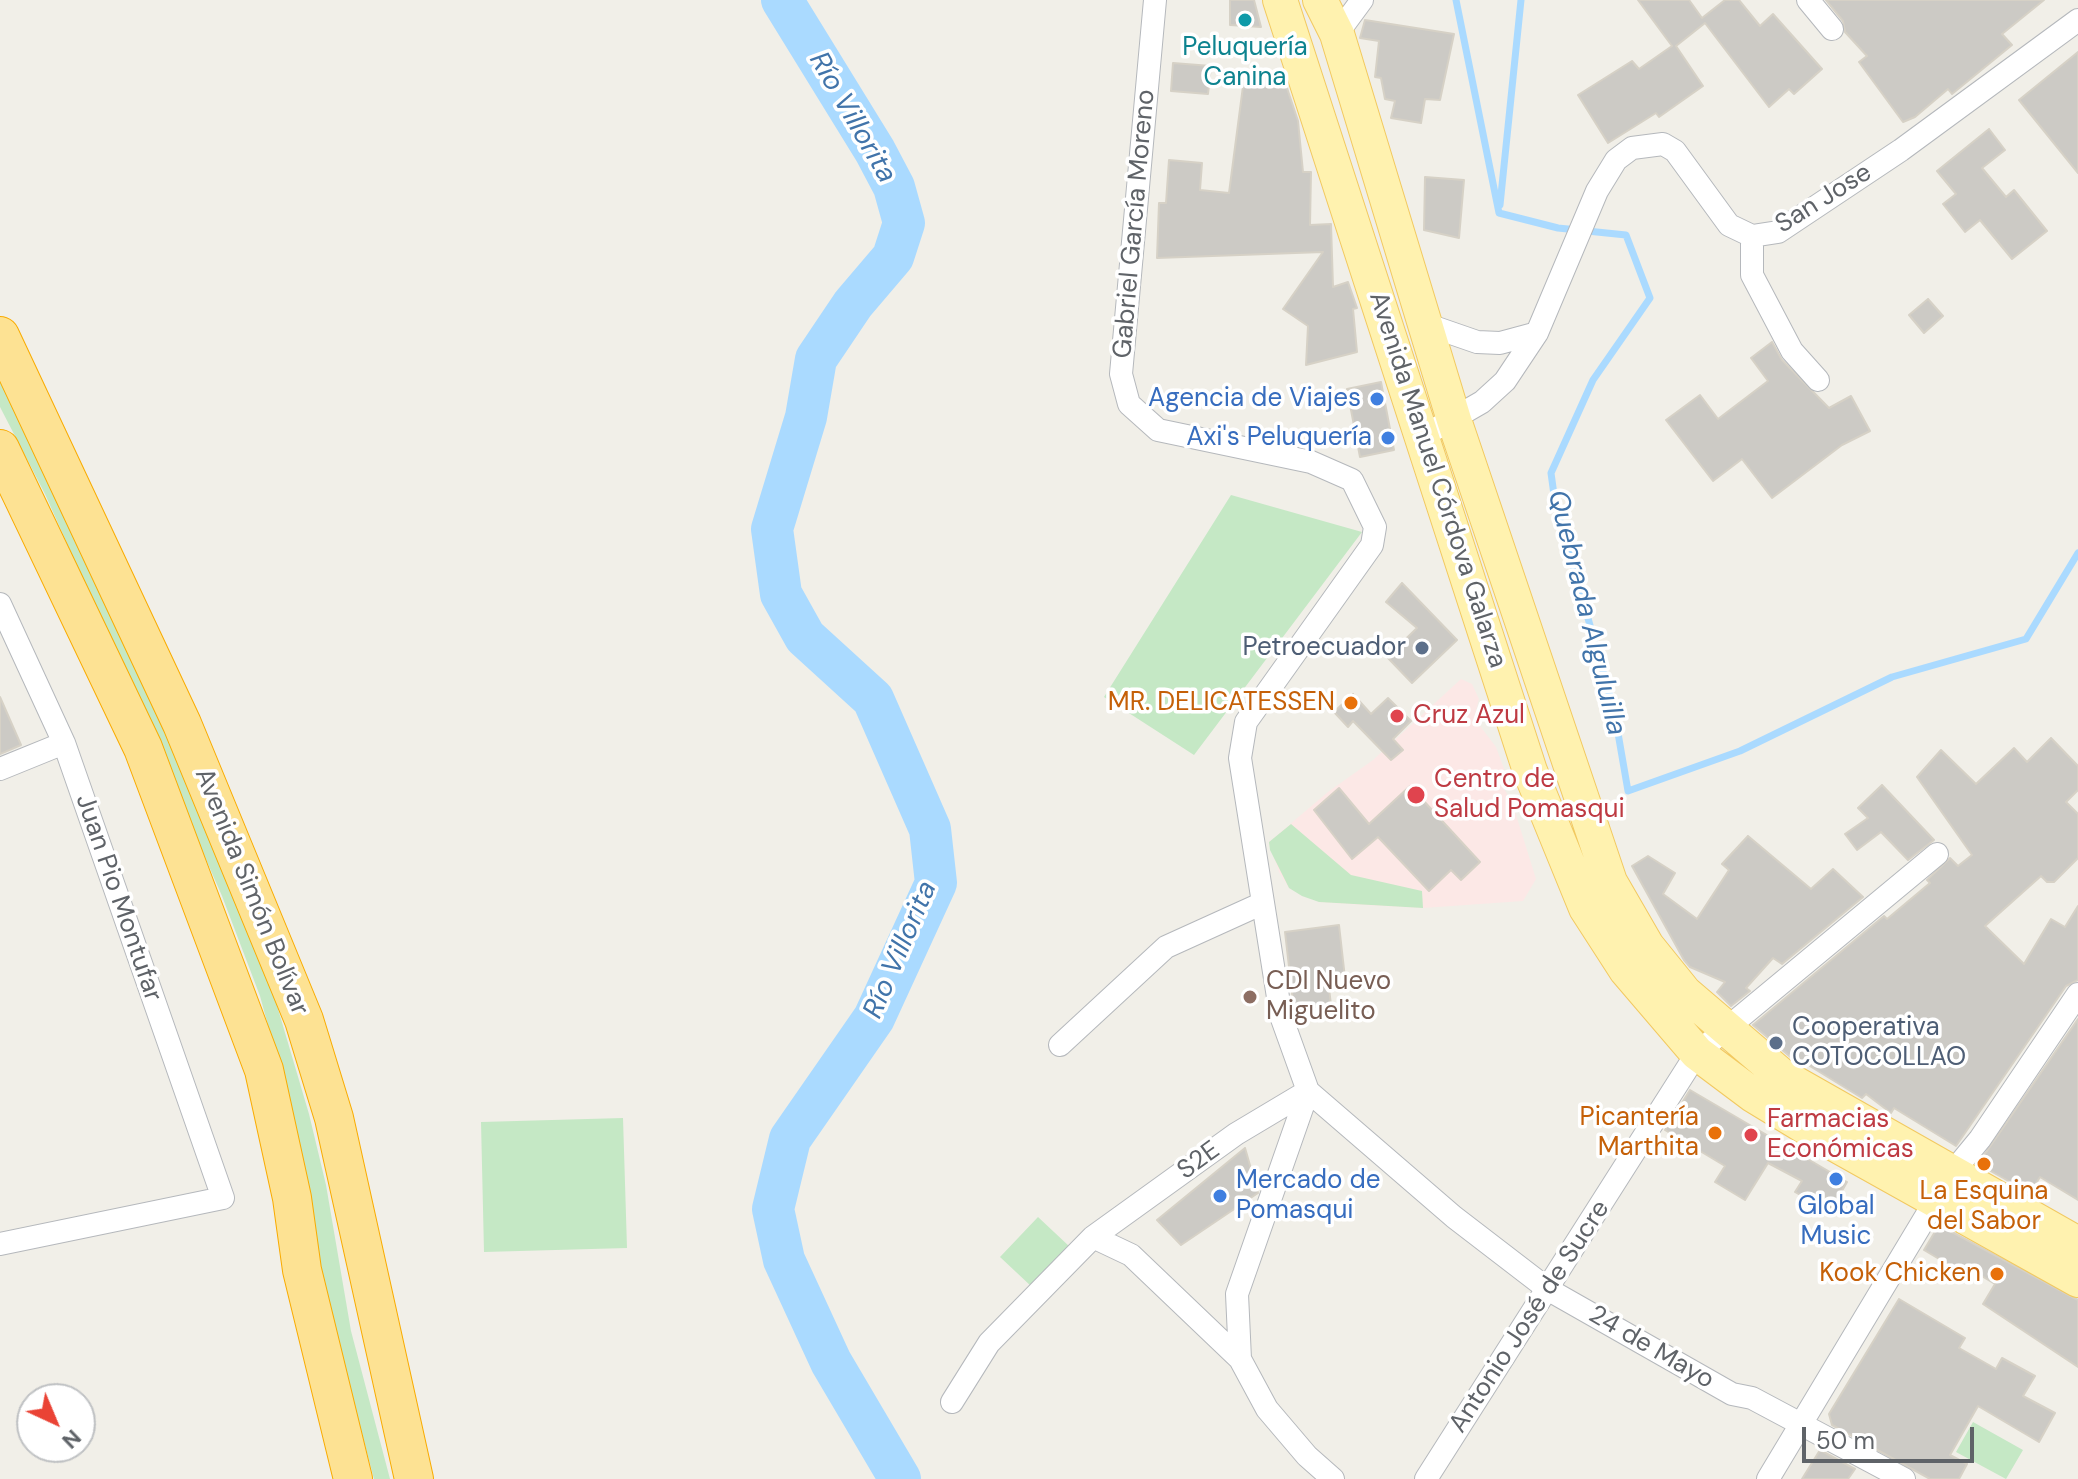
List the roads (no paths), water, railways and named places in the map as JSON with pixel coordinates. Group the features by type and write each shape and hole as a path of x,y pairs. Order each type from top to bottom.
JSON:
{"highway":[{"name":"Avenida Simón Bolívar","path":"0,336 182,724 304,1020 334,1118 414,1479"},
{"name":"Avenida Simón Bolívar","path":"0,449 143,748 264,1070 292,1198 302,1270 353,1479"}],"main road":[{"name":"Avenida Manuel Córdova Galarza","path":"1280,0 1530,771 1586,908 1626,970 1697,1053 1753,1095 1943,1186 2078,1244"},
{"name":"Avenida Manuel Córdova Galarza","path":"1320,0 1337,34 1454,420 1610,882 1647,946 1685,993 1724,1030 1782,1076 2078,1280"},
{"path":"1457,547 1492,533"},
{"path":"1488,643 1525,632"}],"street":[{"name":"Gabriel García Moreno","path":"1155,0 1121,374 1129,404 1158,430 1311,462 1352,480 1375,527 1372,545 1246,722 1240,758 1281,1016 1308,1091"},
{"path":"1337,34 1362,0"},
{"path":"1808,0 1832,29"},
{"name":"San Jose","path":"1423,436 1454,420 1505,381 1537,333 1597,191 1616,160 1632,148 1663,144 1675,151 1729,225 1752,236 1778,232 1914,141 2078,20"},
{"path":"1752,236 1752,275 1792,351 1818,380"},
{"path":"1425,324 1477,342 1500,343 1537,333"},
{"name":"Juan Pio Montufar","path":"0,604 64,743 223,1198 0,1244"},
{"path":"0,769 64,743"},
{"name":"Antonio José de Sucre","path":"1426,1479 1697,1053 1937,854"},
{"path":"1060,1045 1166,947 1263,903"},
{"path":"1768,1479 1943,1186 1980,1139 2078,994"},
{"path":"1240,1359 1237,1294 1308,1091"},
{"name":"S2E","path":"952,1402 989,1343 1093,1237 1236,1134 1308,1091"},
{"name":"24 de Mayo","path":"1308,1091 1454,1217 1549,1290 1732,1394 1752,1398 1904,1479"},
{"path":"1093,1237 1131,1255 1240,1359 1267,1409 1307,1456 1333,1479"}],"waterway":[{"name":"Río Villorita","path":"782,0 875,151 894,187 904,223 893,257 853,304 816,359 806,417 772,529 781,594 805,637 873,699 930,829 936,883 874,1018 790,1139 773,1209 784,1260 831,1362 900,1479"},
{"name":"Quebrada Alguluilla","path":"1456,0 1499,213 1558,228 1626,235 1650,298 1593,380 1551,473 1555,502 1614,710 1628,791 1740,751 1892,677 2026,639 2078,553"},
{"path":"1500,205 1521,0"}],"place":[{"name":"Peluquería Canina","path":"1245,20"},
{"name":"Agencia de Viajes","path":"1377,399"},
{"name":"Axi's Peluquería","path":"1388,438"},
{"name":"Petroecuador","path":"1422,648"},
{"name":"MR. DELICATESSEN","path":"1351,703"},
{"name":"Cruz Azul","path":"1397,716"},
{"name":"Centro de Salud Pomasqui","path":"1416,795"},
{"name":"CDI Nuevo Miguelito","path":"1250,997"},
{"name":"Cooperativa COTOCOLLAO","path":"1776,1043"},
{"name":"Picantería Marthita","path":"1715,1133"},
{"name":"Farmacias Económicas","path":"1751,1135"},
{"name":"La Esquina del Sabor","path":"1984,1164"},
{"name":"Global Music","path":"1836,1179"},
{"name":"Mercado de Pomasqui","path":"1220,1196"},
{"name":"Kook Chicken","path":"1997,1274"}]}
